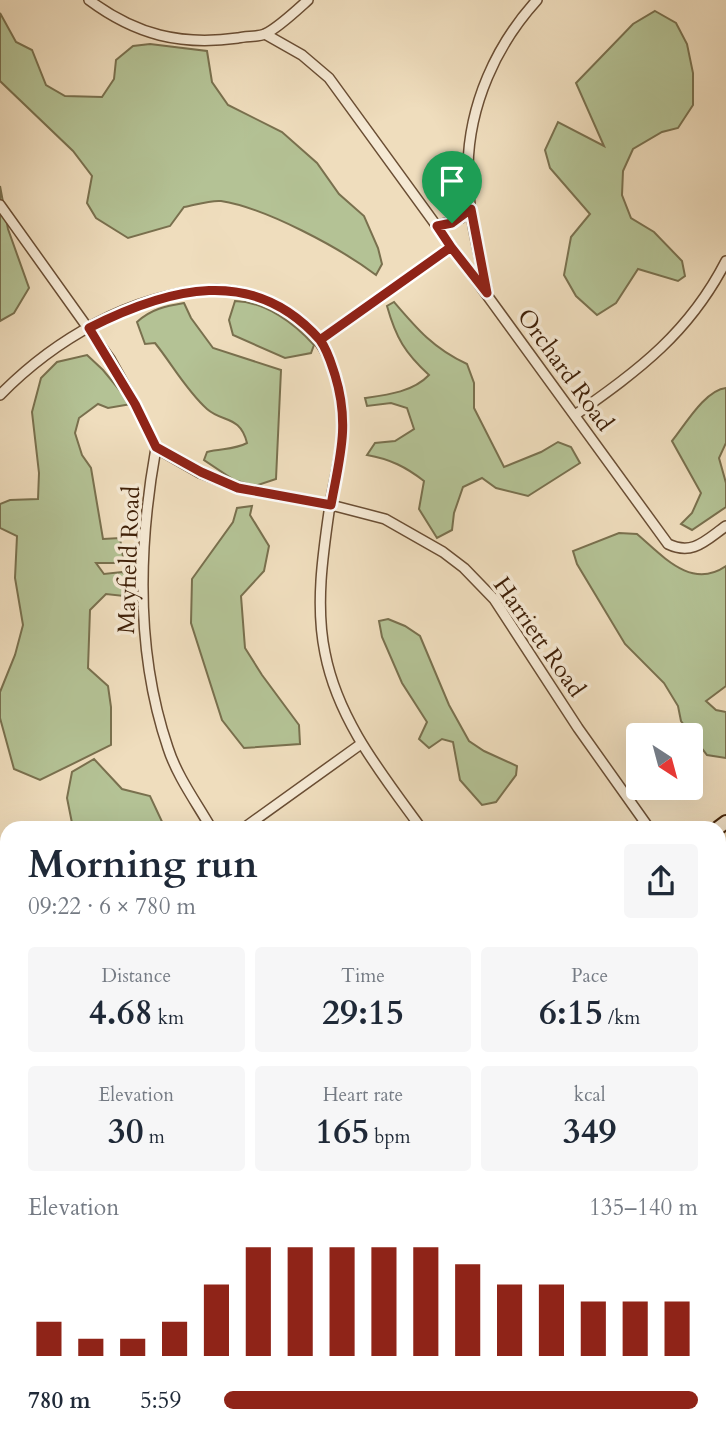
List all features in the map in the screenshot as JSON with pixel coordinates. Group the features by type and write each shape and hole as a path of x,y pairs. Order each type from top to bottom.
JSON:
{"street":[{"path":"89,0 126,23 166,37 190,41 213,41 265,34 308,0"},
{"path":"487,293 471,209 469,152 481,95 506,41 537,0"},
{"name":"Orchard Road","path":"265,34 302,55 329,78 668,544 679,550 696,547 726,526"},
{"path":"0,205 89,328 135,404 156,447"},
{"path":"437,226 452,223 471,209"},
{"path":"320,340 451,247"},
{"path":"575,415 635,372 674,337 702,303 726,261"},
{"path":"0,396 28,370 89,328 122,311 190,292 233,290 267,300 293,316 320,340 330,357 344,413 342,445 323,565 321,628 327,665 338,699 360,744 416,821"},
{"name":"Harriett Road","path":"156,447 201,472 238,488 331,505 385,519 443,552 483,586 505,613 578,728 644,821"},
{"name":"Mayfield Road","path":"156,447 143,566 142,618 147,667 154,704 167,747 207,821"},
{"path":"254,821 360,744"}],"green space":[{"path":"655,11 676,23 687,44 693,73 693,105 678,128 662,132 633,149 623,171 622,195 631,218 654,232 682,261 685,276 678,281 638,269 616,303 597,315 576,296 564,275 571,237 590,214 550,168 545,150 558,122 604,146 576,83 633,24"},
{"path":"0,13 16,42 32,50 46,85 65,96 102,97 114,79 116,60 133,46 150,44 207,51 212,82 228,105 282,132 317,163 339,194 364,216 382,264 376,275 302,230 259,212 221,201 184,207 170,226 128,238 96,218 87,203 92,176 73,151 0,81"},
{"path":"0,186 8,229 29,288 14,313 0,321"},
{"path":"235,301 258,305 279,315 314,345 311,353 285,358 233,335 229,320"},
{"path":"394,302 435,345 467,364 474,383 474,408 504,467 558,442 571,447 580,463 528,496 496,488 482,478 463,487 454,513 452,530 437,538 419,509 424,481 397,464 367,455 375,443 395,441 414,429 407,408 391,403 367,406 365,398 408,389 429,375 408,352 398,336 387,306"},
{"path":"184,303 191,318 213,348 281,370 276,479 255,486 234,480 204,460 207,452 247,443 244,434 235,424 199,402 155,343 145,344 137,322 159,309"},
{"path":"87,355 131,404 108,408 98,404 79,418 75,433 82,455 91,468 103,539 120,538 124,563 96,563 104,574 122,572 142,585 133,597 106,594 90,610 88,668 108,686 111,745 40,780 14,769 0,718 0,692 15,655 23,625 15,578 17,536 0,528 0,504 10,500 38,499 39,473 32,412 41,378 57,362"},
{"path":"726,388 726,443 719,458 726,483 726,507 692,530 681,524 692,513 701,493 672,441 703,401 718,390"},
{"path":"252,506 250,515 269,546 264,571 241,596 245,648 299,725 300,744 244,748 222,720 191,623 192,579 233,522 237,508"},
{"path":"619,533 637,534 667,560 689,572 701,574 726,566 726,686 706,701 716,710 726,712 726,758 707,755 704,751 704,723 681,721 678,706 664,683 625,644 577,564 573,551"},
{"path":"388,619 420,636 449,705 469,741 517,766 516,775 496,802 482,805 460,780 453,742 442,739 429,748 419,739 427,722 402,683 382,637 379,621"},
{"path":"94,759 122,789 150,796 162,821 72,821 67,798 72,772"}],"route":[{"path":"452,223 437,226 451,247 320,340 330,357 344,413 342,445 331,505 238,488 201,472 156,447 110,359 89,328 122,311 155,300 190,292 233,290 267,300 293,316 320,340 396,285 451,247 487,293 471,209 452,223"}]}
